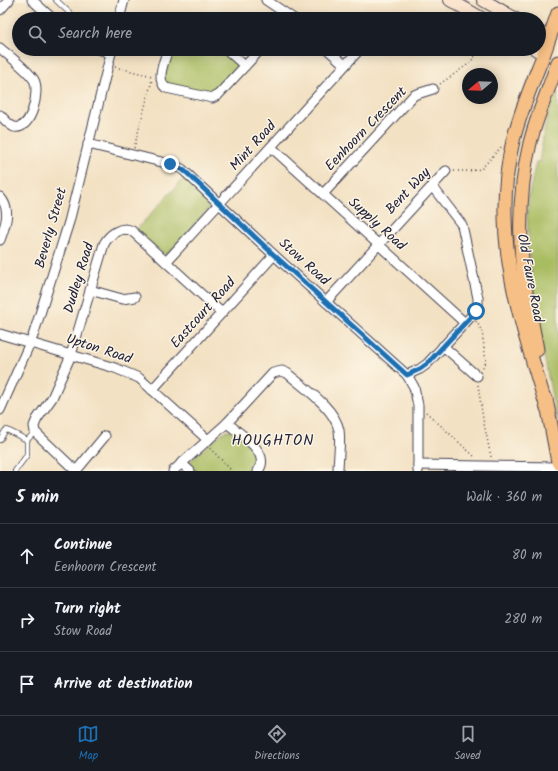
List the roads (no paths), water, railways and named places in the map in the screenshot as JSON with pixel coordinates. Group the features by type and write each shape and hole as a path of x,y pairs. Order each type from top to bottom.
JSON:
{"main road":[{"path":"450,0 471,12"},
{"path":"483,0 504,12"},
{"name":"Old Faure Road","path":"549,38 558,13"},
{"name":"Old Faure Road","path":"538,56 513,142 508,170 504,230 508,264 516,302 547,408"},
{"path":"546,56 558,62"},
{"name":"Old Faure Road","path":"558,62 547,95 537,118 530,144 525,176 521,222 522,261 527,298 558,462"}],"street":[{"path":"0,10 9,0"},
{"path":"32,0 45,12"},
{"path":"121,12 124,0"},
{"path":"266,0 283,12"},
{"path":"0,48 34,79 36,91 30,118 21,126 16,127 11,125 0,115"},
{"name":"Beverly Street","path":"0,410 33,336 69,222 110,56"},
{"path":"166,56 161,77 163,85 166,88 209,98 218,95 254,56"},
{"path":"234,56 245,66"},
{"path":"335,56 345,65"},
{"name":"Mint Road","path":"166,262 353,56"},
{"name":"Eenhoorn Crescent","path":"323,194 414,95 433,89"},
{"name":"Stow Road","path":"88,144 170,164 182,169 274,255 407,375 414,387 418,405 418,468"},
{"name":"Supply Road","path":"271,147 465,323"},
{"name":"Bent Way","path":"326,302 446,171"},
{"path":"407,375 427,364 472,315 477,308 478,301 464,230 460,221 432,186"},
{"path":"0,197 5,204 7,212 5,226 0,240"},
{"name":"Dudley Road","path":"35,432 34,426 37,419 52,398 71,354 104,244 110,236 122,229 132,231 222,313"},
{"name":"Eastcourt Road","path":"152,390 274,255"},
{"path":"90,290 122,299 135,297"},
{"name":"Upton Road","path":"0,334 71,354 139,378 208,443"},
{"path":"443,346 477,376"},
{"path":"173,471 181,463 208,443 273,373 282,371 287,373 328,409 335,419 339,432 338,471"},
{"path":"228,423 260,452 262,462 258,471"},
{"path":"35,432 76,471 105,436"},
{"path":"181,463 190,471"},
{"path":"418,468 482,469 509,467 558,467"}],"lane":[{"path":"56,0 69,12"},
{"path":"0,440 7,430 27,440"},
{"path":"15,471 27,455 27,440 35,432"}],"district":[{"name":"HOUGHTON","path":"273,441"}]}
